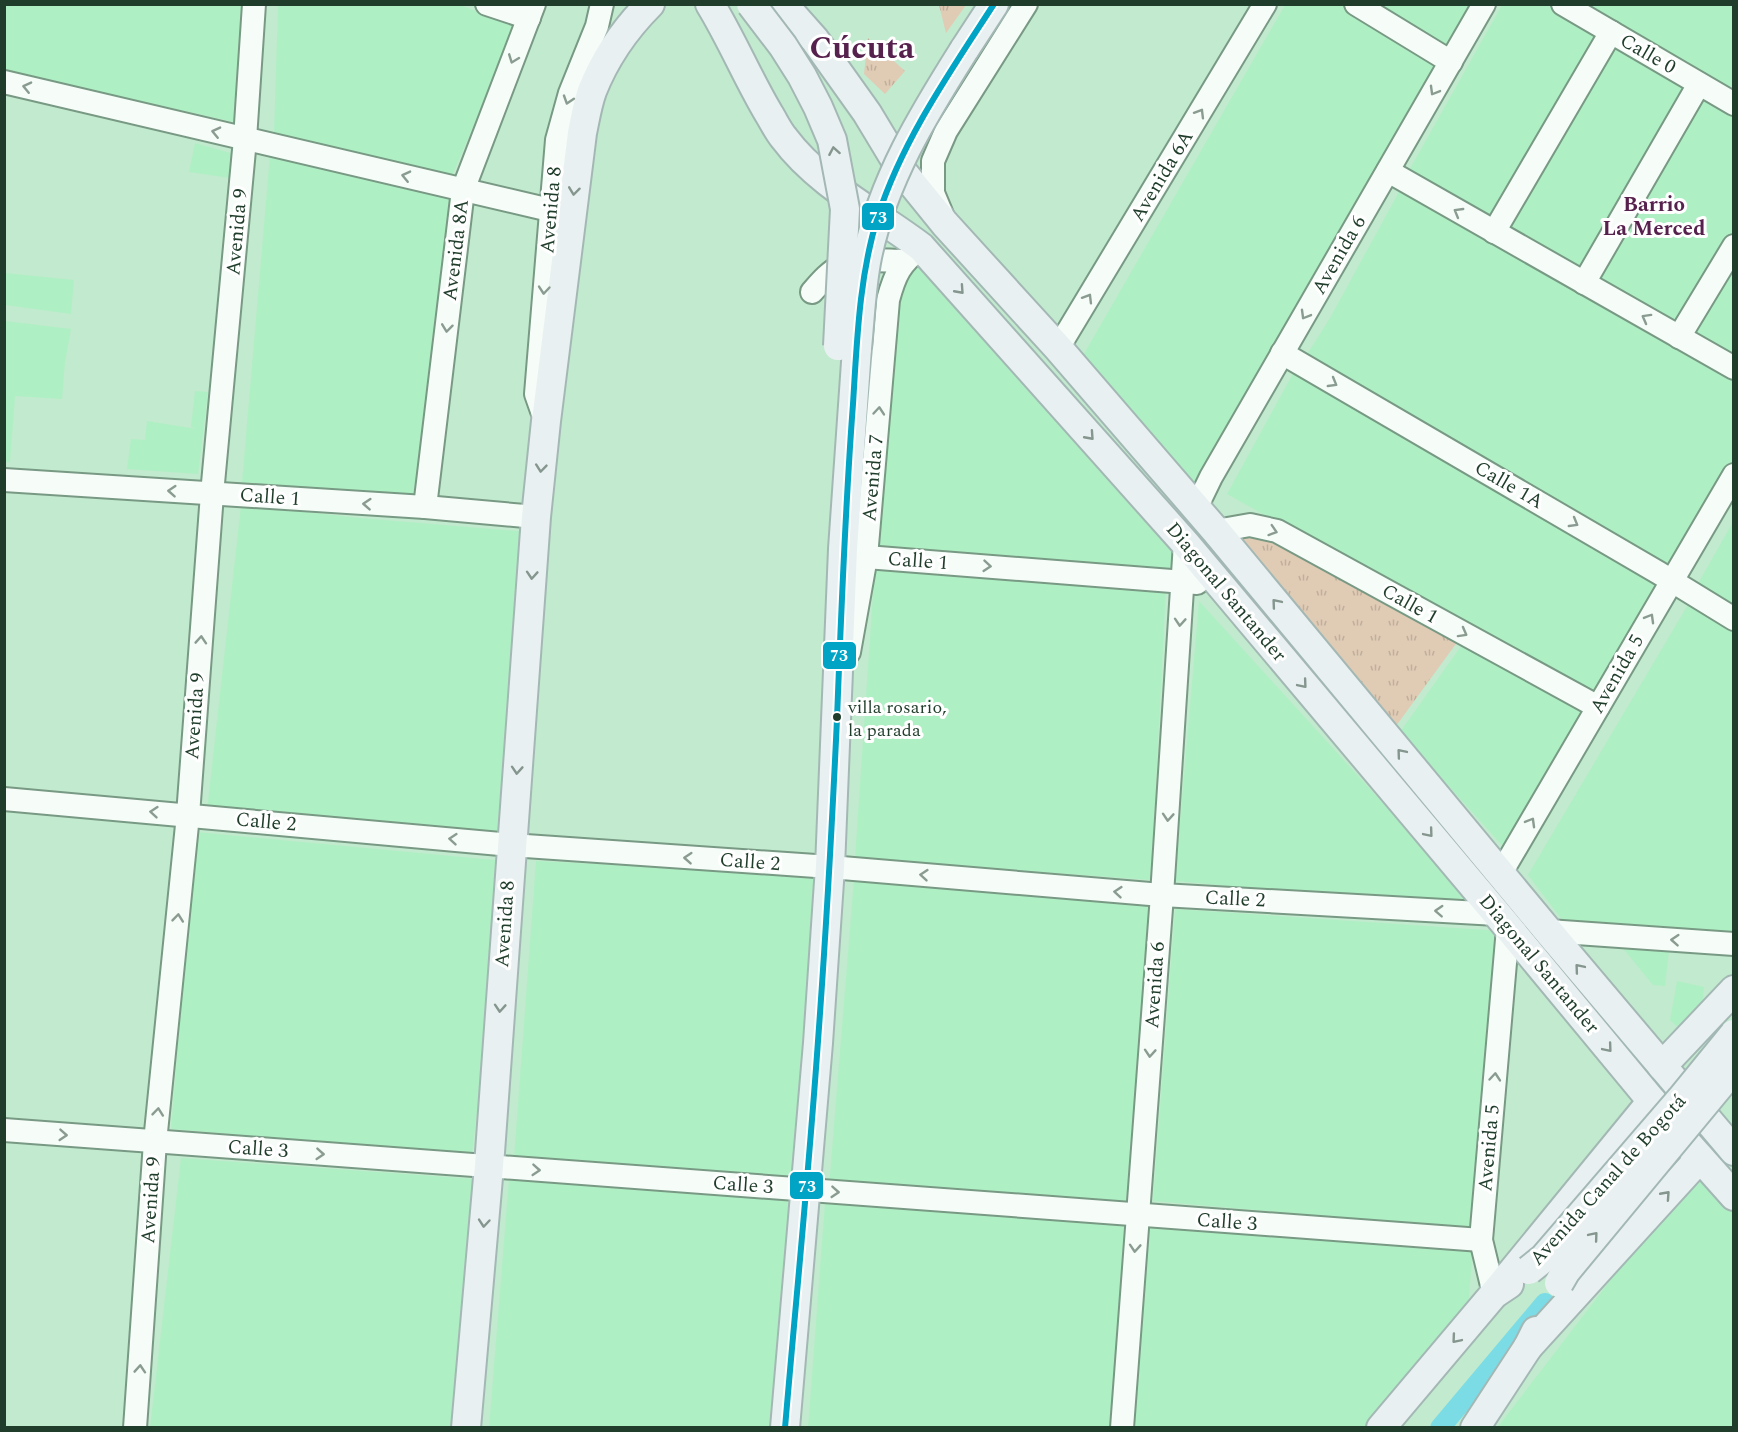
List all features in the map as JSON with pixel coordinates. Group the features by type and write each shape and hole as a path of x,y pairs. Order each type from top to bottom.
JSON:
{"main road":[{"name":"Avenida 8","path":"466,1428 489,1166 536,517 582,133 592,93 604,65 619,38 650,4"},
{"name":"Diagonal Santander","path":"710,4 755,90 784,138 817,174 889,223 913,254 1185,543 1734,1196"},
{"path":"751,4 783,46 802,76 832,140 845,209 848,347"},
{"name":"Diagonal Santander","path":"783,4 814,40 867,113 902,171 945,224 1058,348 1216,531 1662,1066 1729,1134"},
{"path":"837,719 825,549 848,347 867,257 890,181 908,143 994,4"},
{"name":"Avenida 7","path":"785,1428 818,1043 837,719"},
{"path":"1662,1066 1734,990"},
{"name":"Avenida Canal de Bogotá","path":"1381,1428 1494,1294 1544,1258 1734,1034"},
{"name":"Avenida Canal de Bogotá","path":"1475,1428 1528,1347 1566,1271 1734,1068"},
{"path":"1494,1294 1652,1101"},
{"path":"1528,1347 1700,1158"}],"street":[{"name":"Avenida 9","path":"135,1428 155,1142 188,815 212,494 245,139 254,4"},
{"path":"487,4 531,11"},
{"name":"Avenida 8","path":"546,421 536,394 557,140 570,93 597,26 602,4"},
{"path":"945,224 933,193 933,161 946,131 1026,4"},
{"name":"Avenida 6A","path":"1058,348 1265,4"},
{"path":"1356,4 1451,62"},
{"name":"Avenida 6","path":"1196,508 1211,477 1484,4"},
{"name":"Calle 0","path":"1563,4 1734,104"},
{"name":"Avenida 8A","path":"425,507 463,190 531,11"},
{"path":"1494,232 1611,32"},
{"path":"4,82 550,210"},
{"path":"1584,283 1699,84"},
{"path":"1388,171 1734,368"},
{"path":"1679,337 1734,246"},
{"path":"812,292 824,278 841,265 913,254"},
{"name":"Avenida 7","path":"837,719 866,557 888,300 892,284 913,254"},
{"name":"Calle 1A","path":"1282,353 1672,580 1734,619"},
{"name":"Avenida 5","path":"1501,873 1734,475"},
{"name":"Calle 1","path":"4,480 425,507 536,517"},
{"name":"Calle 1","path":"1216,531 1250,525 1277,531 1598,707"},
{"name":"Avenida 6","path":"1122,1428 1162,895 1185,543"},
{"name":"Calle 1","path":"866,557 1220,585"},
{"name":"Calle 2","path":"4,799 511,845 830,867 1503,921"},
{"name":"Avenida 5","path":"1494,1294 1481,1240 1503,921"},
{"path":"1548,931 1734,944"},
{"name":"Calle 3","path":"4,1130 1481,1240"}],"shaded area":[{"path":"5,5 257,5 248,125 5,71"},
{"path":"278,5 460,5 516,27 451,178 274,134"},
{"path":"1285,5 1341,5 1442,66 1197,488 1081,359"},
{"path":"1369,5 1476,5 1448,53"},
{"path":"1502,5 1550,5 1733,111 1733,362 1407,174"},
{"path":"1589,5 1733,5 1733,90"},
{"path":"195,143 234,154 230,178 189,172"},
{"path":"270,155 451,194 440,294 425,501 242,482"},
{"path":"1400,190 1733,374 1733,464 1669,574 1304,359 1330,318"},
{"path":"915,255 1181,547 1172,571 878,548 903,267"},
{"path":"5,273 74,280 71,314 5,305"},
{"path":"5,321 71,329 62,399 15,396 10,462 4,462"},
{"path":"1296,368 1665,588 1600,703 1227,494"},
{"path":"195,391 208,392 198,474 127,469 131,439 145,440 147,421 197,429 191,427"},
{"path":"241,505 360,518 529,532 511,833 207,811"},
{"path":"1733,522 1733,610 1696,587"},
{"path":"875,564 1166,587 1151,880 855,858"},
{"path":"1199,601 1440,866 1479,909 1175,881"},
{"path":"1689,603 1733,631 1733,934 1567,926 1528,875"},
{"path":"1464,642 1585,707 1508,852 1400,732"},
{"path":"196,832 505,861 472,1154 171,1129"},
{"path":"536,861 828,876 809,1185 514,1158"},
{"path":"854,879 1150,903 1126,1203 829,1187"},
{"path":"1175,909 1501,931 1469,1229 1153,1201"},
{"path":"1622,944 1669,951 1665,986 1653,985 1622,947"},
{"path":"1677,981 1704,987 1702,1007 1686,1034 1670,1020"},
{"path":"181,1158 474,1179 451,1427 150,1428"},
{"path":"1695,1170 1733,1210 1733,1427 1497,1428"},
{"path":"509,1179 808,1202 790,1427 489,1428"},
{"path":"825,1203 1126,1221 1111,1427 808,1428"},
{"path":"1138,1215 1473,1247 1467,1322 1377,1427 1129,1428"}],"green space":[{"path":"939,5 966,5 946,33"},
{"path":"868,38 905,71 885,94 864,74"},
{"path":"1259,531 1458,641 1396,726 1229,536"}],"waterway":[{"path":"1440,1428 1545,1303"}],"transit line":[{"name":"73","path":"785,1428 821,1001 848,483 863,285 878,216 900,160 929,107 994,4"}],"place":[{"name":"villa rosario, la parada","path":"837,717"}],"district":[{"name":"Cúcuta","path":"862,48"},
{"name":"Barrio La Merced","path":"1654,217"}]}
